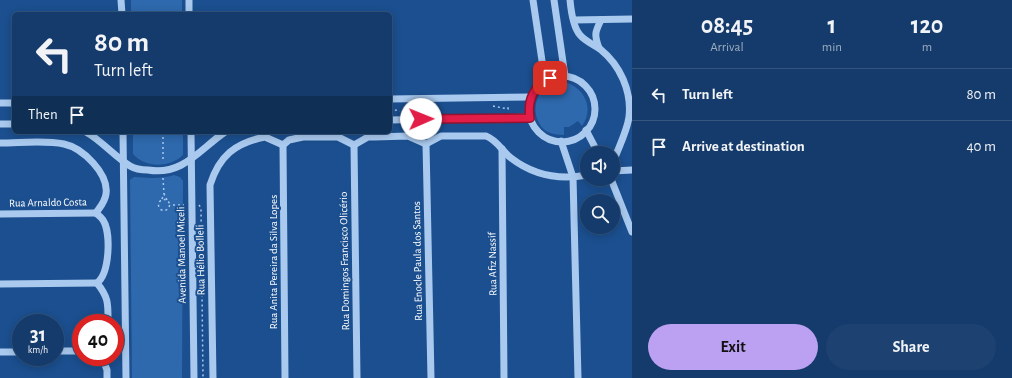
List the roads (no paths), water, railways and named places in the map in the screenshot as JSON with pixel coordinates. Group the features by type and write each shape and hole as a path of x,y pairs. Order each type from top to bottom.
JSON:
{"street":[{"path":"122,0 122,12"},
{"path":"189,0 189,12"},
{"path":"533,0 545,80"},
{"path":"554,0 565,76"},
{"path":"570,0 574,20 580,36 599,48 616,66 630,96 629,118 619,146"},
{"path":"574,20 632,19"},
{"path":"599,48 595,39 595,32 600,20"},
{"path":"565,76 577,80 587,88 593,100 594,113 590,125 586,130 575,138 561,141 550,139 540,133 532,123 529,107 531,97 535,90 545,80 565,76"},
{"path":"392,99 531,97"},
{"path":"0,103 12,103"},
{"path":"392,120 530,118"},
{"path":"0,124 12,124"},
{"path":"586,130 594,146"},
{"path":"90,134 131,166 154,171 171,169 186,163 222,134"},
{"path":"124,134 126,378"},
{"name":"Avenida Manoel Miceli","path":"191,134 194,378"},
{"path":"283,146 289,140 303,137 338,138 354,145 368,137 382,136 408,136 426,144 441,136 486,136 493,139 511,158 538,172 548,176 573,177 580,176"},
{"name":"Rua Hélio Bolleli","path":"213,378 210,185 223,158 232,149 243,143 265,137 283,146"},
{"path":"561,141 573,177 578,378"},
{"path":"0,143 63,144 73,146 90,160 100,171 105,181 106,194 103,203 96,213 103,220 106,230 108,260 101,280 98,283"},
{"name":"Rua Enocle Paula dos Santos","path":"426,144 431,378"},
{"name":"Rua Domingos Francisco Olicério","path":"354,145 357,378"},
{"name":"Rua Anita Pereira da Silva Lopes","path":"283,146 285,378"},
{"name":"Rua Afiz Nassif","path":"502,149 504,378"},
{"path":"620,171 632,170"},
{"path":"614,186 632,232"},
{"name":"Rua Arnaldo Costa","path":"0,214 96,213"},
{"path":"0,284 98,283"},
{"path":"98,283 104,291 108,301 108,314"},
{"path":"0,352 12,352"},
{"path":"105,366 107,378"}]}
